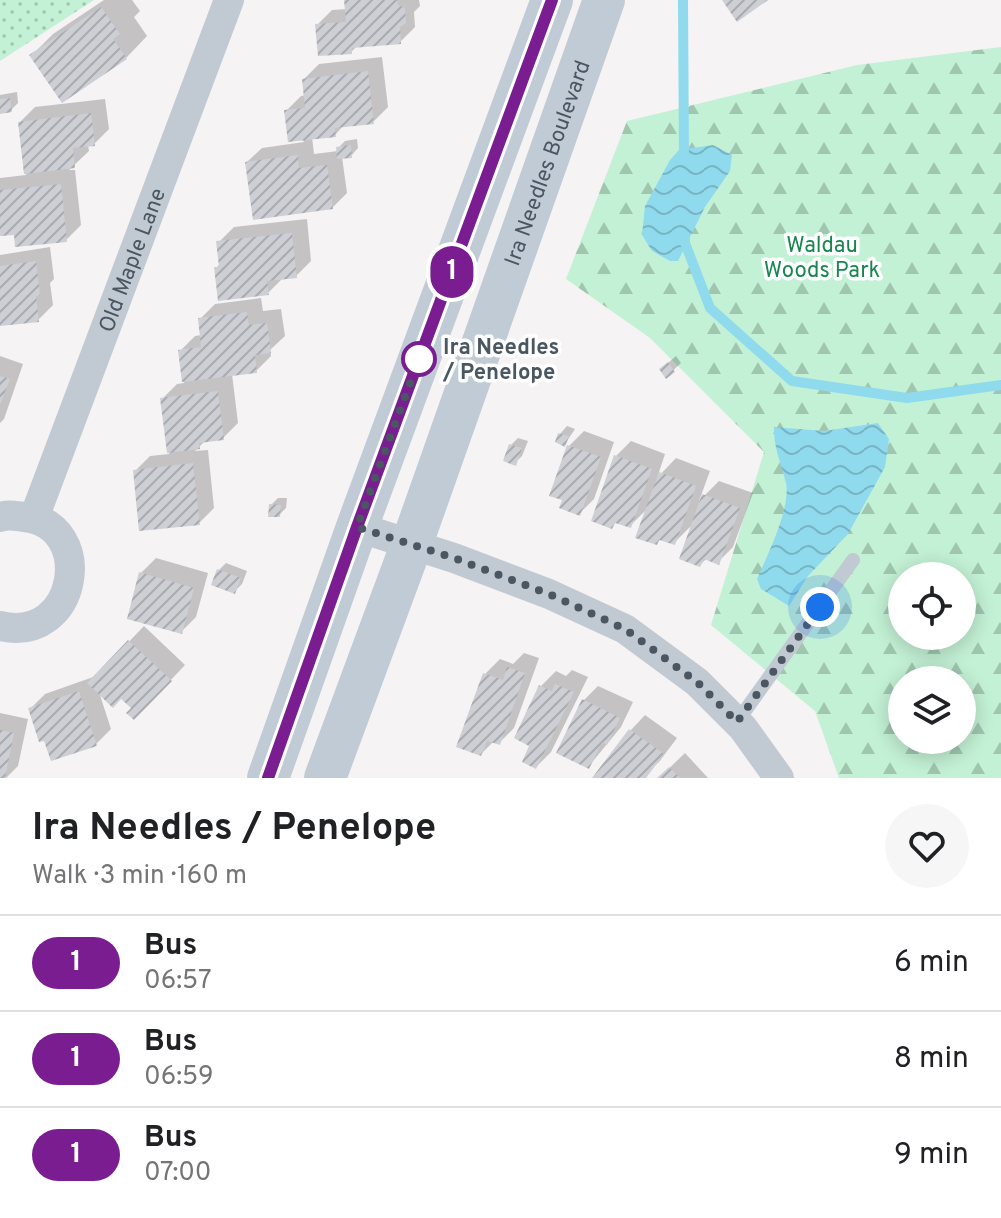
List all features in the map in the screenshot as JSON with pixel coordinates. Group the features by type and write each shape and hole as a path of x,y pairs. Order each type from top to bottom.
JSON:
{"main road":[{"path":"268,778 357,527 552,0"},
{"name":"Ira Needles Boulevard","path":"325,778 411,546 604,0"}],"street":[{"name":"Old Maple Lane","path":"34,518 229,0"},
{"path":"0,517 34,518 57,534 70,559 70,582 65,597 50,616 29,627 0,626"},
{"path":"357,527 454,558 549,594 625,629 697,682 737,722 779,778"}],"lane":[{"path":"737,722 853,560"}],"green space":[{"path":"0,0 94,0 0,61"},
{"name":"Waldau Woods Park","path":"1001,47 1001,778 839,778 815,711 711,625 764,452 650,338 566,279 627,121 857,65"}],"water":[{"path":"713,145 732,155 730,171 705,207 678,261 670,261 652,251 642,235 645,206 670,160 679,150"},
{"path":"878,423 889,439 885,467 848,534 808,576 789,606 761,589 757,579 777,532 787,493 774,427 824,431"}],"building":[{"path":"344,0 397,0 398,5 405,8 406,23 400,27 401,44 352,48 352,54 318,56 315,24 346,22"},
{"path":"722,0 768,0 737,22"},
{"path":"101,7 120,34 113,39 127,59 62,103 29,55"},
{"path":"368,71 374,124 335,128 336,137 288,142 284,110 305,108 302,79"},
{"path":"10,98 12,112 0,114 0,99"},
{"path":"91,113 95,146 73,148 75,168 24,174 18,122"},
{"path":"351,145 352,158 337,159 336,147"},
{"path":"298,155 299,168 327,165 333,209 253,220 245,162"},
{"path":"61,184 67,242 15,247 14,235 0,236 0,190"},
{"path":"292,233 297,278 267,281 269,295 218,301 214,267 219,267 216,241"},
{"path":"36,261 39,322 0,326 0,266"},
{"path":"247,312 249,325 267,323 271,353 255,355 257,373 182,382 178,350 201,347 198,318"},
{"path":"668,362 675,372 666,379 659,369"},
{"path":"0,376 10,379 0,405"},
{"path":"218,391 224,440 199,443 200,449 167,453 160,398"},
{"path":"558,433 569,436 565,447 555,442"},
{"path":"509,444 522,448 516,466 503,461"},
{"path":"567,445 601,457 580,516 559,508 562,500 549,496"},
{"path":"614,455 652,469 631,528 615,523 612,529 591,521"},
{"path":"193,463 200,525 139,531 133,470"},
{"path":"659,472 696,486 675,545 659,540 657,545 635,538"},
{"path":"702,494 740,508 719,565 704,559 700,567 679,559"},
{"path":"269,504 281,505 280,517 268,517"},
{"path":"217,569 241,578 235,594 211,585"},
{"path":"139,572 194,588 182,634 127,619"},
{"path":"128,640 172,681 134,720 126,713 131,708 121,699 113,708 87,683"},
{"path":"507,667 525,673 500,745 487,741 481,756 456,747 483,673 503,680"},
{"path":"555,684 574,692 536,769 522,762 529,746 514,738 539,685 552,691"},
{"path":"79,691 97,746 51,761 44,741 39,742 28,708"},
{"path":"582,699 620,718 607,745 602,742 589,769 556,753"},
{"path":"629,729 664,754 646,778 592,778"},
{"path":"0,730 14,733 5,778 0,778"},
{"path":"669,767 680,778 657,778"}],"waterway":[{"path":"683,0 684,160"},
{"path":"685,236 710,308 792,381 907,398 1001,385"}],"bus line":[{"name":"1","path":"268,778 357,527 552,0"}],"place":[{"name":"Ira Needles / Penelope","path":"419,359"}],"route":[{"path":"419,359 422,351 357,527 454,558 549,594 625,629 697,682 737,722 820,607"}]}
